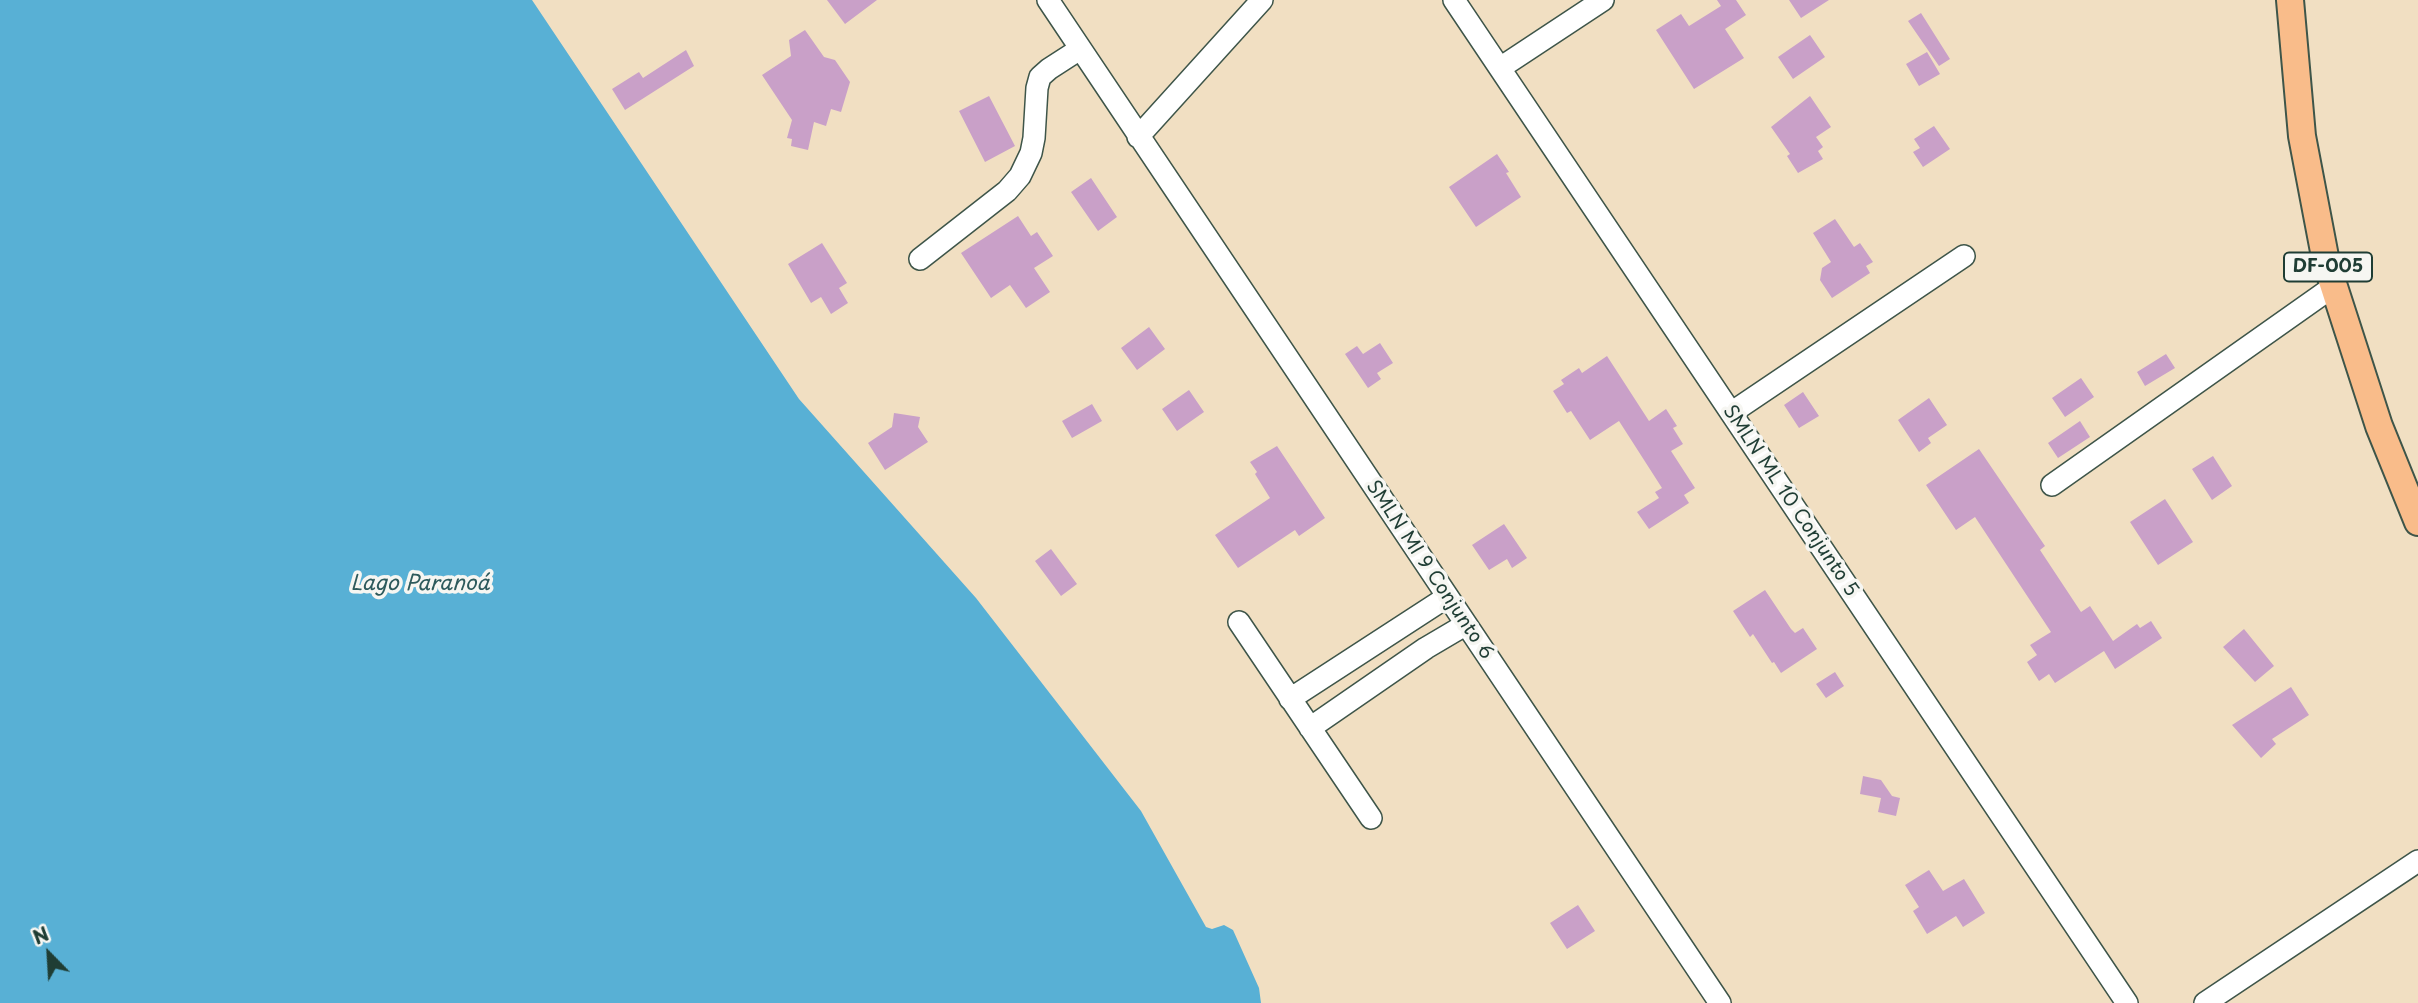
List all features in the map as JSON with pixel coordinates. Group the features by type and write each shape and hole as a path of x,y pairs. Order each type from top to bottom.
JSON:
{"main road":[{"name":"DF-005","path":"2290,0 2302,136 2326,262 2379,426 2418,522"}],"street":[{"name":"SMLN MI 9 Conjunto 6","path":"1048,0 1720,1003"},
{"path":"1138,137 1262,0"},
{"name":"SMLN ML 10 Conjunto 5","path":"1454,0 2127,1003"},
{"path":"1500,68 1603,0"},
{"path":"920,259 1007,191 1020,177 1031,153 1040,78 1080,49"},
{"path":"1731,413 1964,256"},
{"path":"2052,485 2334,286"},
{"path":"1290,699 1447,597"},
{"path":"1239,622 1371,818"},
{"path":"1310,728 1465,625"},
{"path":"2205,1003 2418,860"}],"water":[{"name":"Lago Paranoá","path":"0,0 532,0 799,399 976,598 1141,811 1206,927 1212,929 1224,925 1233,930 1259,988 1261,1003 0,1003"}],"building":[{"path":"827,0 877,0 845,24"},
{"path":"1717,0 1736,0 1746,15 1725,29 1744,58 1694,89 1656,30 1681,14 1689,26 1721,6"},
{"path":"1789,0 1829,0 1801,18"},
{"path":"1921,13 1950,59 1939,66 1908,21"},
{"path":"805,30 824,57 835,60 850,82 841,112 831,109 826,126 814,122 808,150 791,146 792,139 787,138 792,120 762,75 791,56 789,40"},
{"path":"1810,35 1825,57 1793,79 1778,57"},
{"path":"686,50 694,66 625,110 612,89 639,72 643,78"},
{"path":"1927,52 1940,74 1919,86 1906,64"},
{"path":"989,96 1015,146 985,162 959,111"},
{"path":"1810,96 1831,127 1816,137 1823,147 1818,151 1823,159 1798,173 1787,156 1790,154 1771,127"},
{"path":"1934,126 1950,149 1923,167 1913,152 1920,148 1914,139"},
{"path":"1497,154 1521,197 1476,227 1449,187"},
{"path":"1091,178 1117,217 1098,231 1071,192"},
{"path":"1018,216 1031,236 1037,232 1053,256 1034,268 1050,292 1026,308 1010,285 991,298 961,253"},
{"path":"1835,219 1854,247 1860,243 1873,262 1866,266 1870,273 1832,298 1820,280 1822,268 1831,262 1813,233"},
{"path":"822,243 847,283 839,288 848,303 831,314 821,297 811,303 788,264"},
{"path":"1149,327 1165,349 1137,370 1121,348"},
{"path":"1380,343 1393,363 1377,373 1381,379 1368,388 1345,354 1357,346 1363,354"},
{"path":"2166,354 2175,368 2145,386 2137,372"},
{"path":"1607,356 1649,421 1666,409 1677,426 1673,428 1683,444 1671,451 1695,488 1684,495 1689,503 1649,529 1637,512 1659,498 1655,492 1662,488 1619,421 1590,440 1571,411 1567,413 1553,391 1564,384 1561,380 1579,368 1582,373"},
{"path":"2081,378 2094,397 2065,417 2052,398"},
{"path":"1189,390 1204,412 1177,431 1162,409"},
{"path":"1803,392 1819,416 1799,428 1784,405"},
{"path":"1929,398 1947,425 1928,438 1931,443 1919,452 1898,420"},
{"path":"1092,404 1102,421 1072,438 1062,421"},
{"path":"894,413 920,417 918,427 928,442 885,470 868,443 892,427"},
{"path":"2080,421 2090,437 2058,458 2048,443"},
{"path":"1277,446 1325,518 1299,536 1295,530 1238,568 1215,535 1270,498 1250,462"},
{"path":"1979,449 2045,546 2040,550 2081,612 2090,606 2113,641 2137,624 2140,628 2151,621 2162,638 2115,669 2104,651 2055,683 2049,674 2039,681 2027,662 2037,655 2030,645 2051,632 1975,517 1956,530 1926,485"},
{"path":"2213,456 2232,486 2212,500 2192,469"},
{"path":"2165,499 2193,542 2158,565 2130,522"},
{"path":"1504,524 1527,558 1512,568 1507,559 1489,570 1472,545"},
{"path":"1051,549 1077,584 1061,596 1035,561"},
{"path":"1765,590 1791,629 1795,633 1803,628 1817,649 1781,673 1753,634 1750,637 1733,611"},
{"path":"2244,629 2274,666 2255,682 2223,647"},
{"path":"1835,672 1844,686 1826,698 1816,684"},
{"path":"2291,687 2309,715 2272,739 2276,744 2261,758 2232,725"},
{"path":"1863,776 1881,780 1892,796 1900,798 1896,816 1878,812 1881,798 1860,794"},
{"path":"1929,870 1943,891 1964,879 1985,913 1963,927 1956,916 1927,934 1913,911 1919,907 1905,885"},
{"path":"1578,905 1595,931 1567,949 1550,923"}]}
